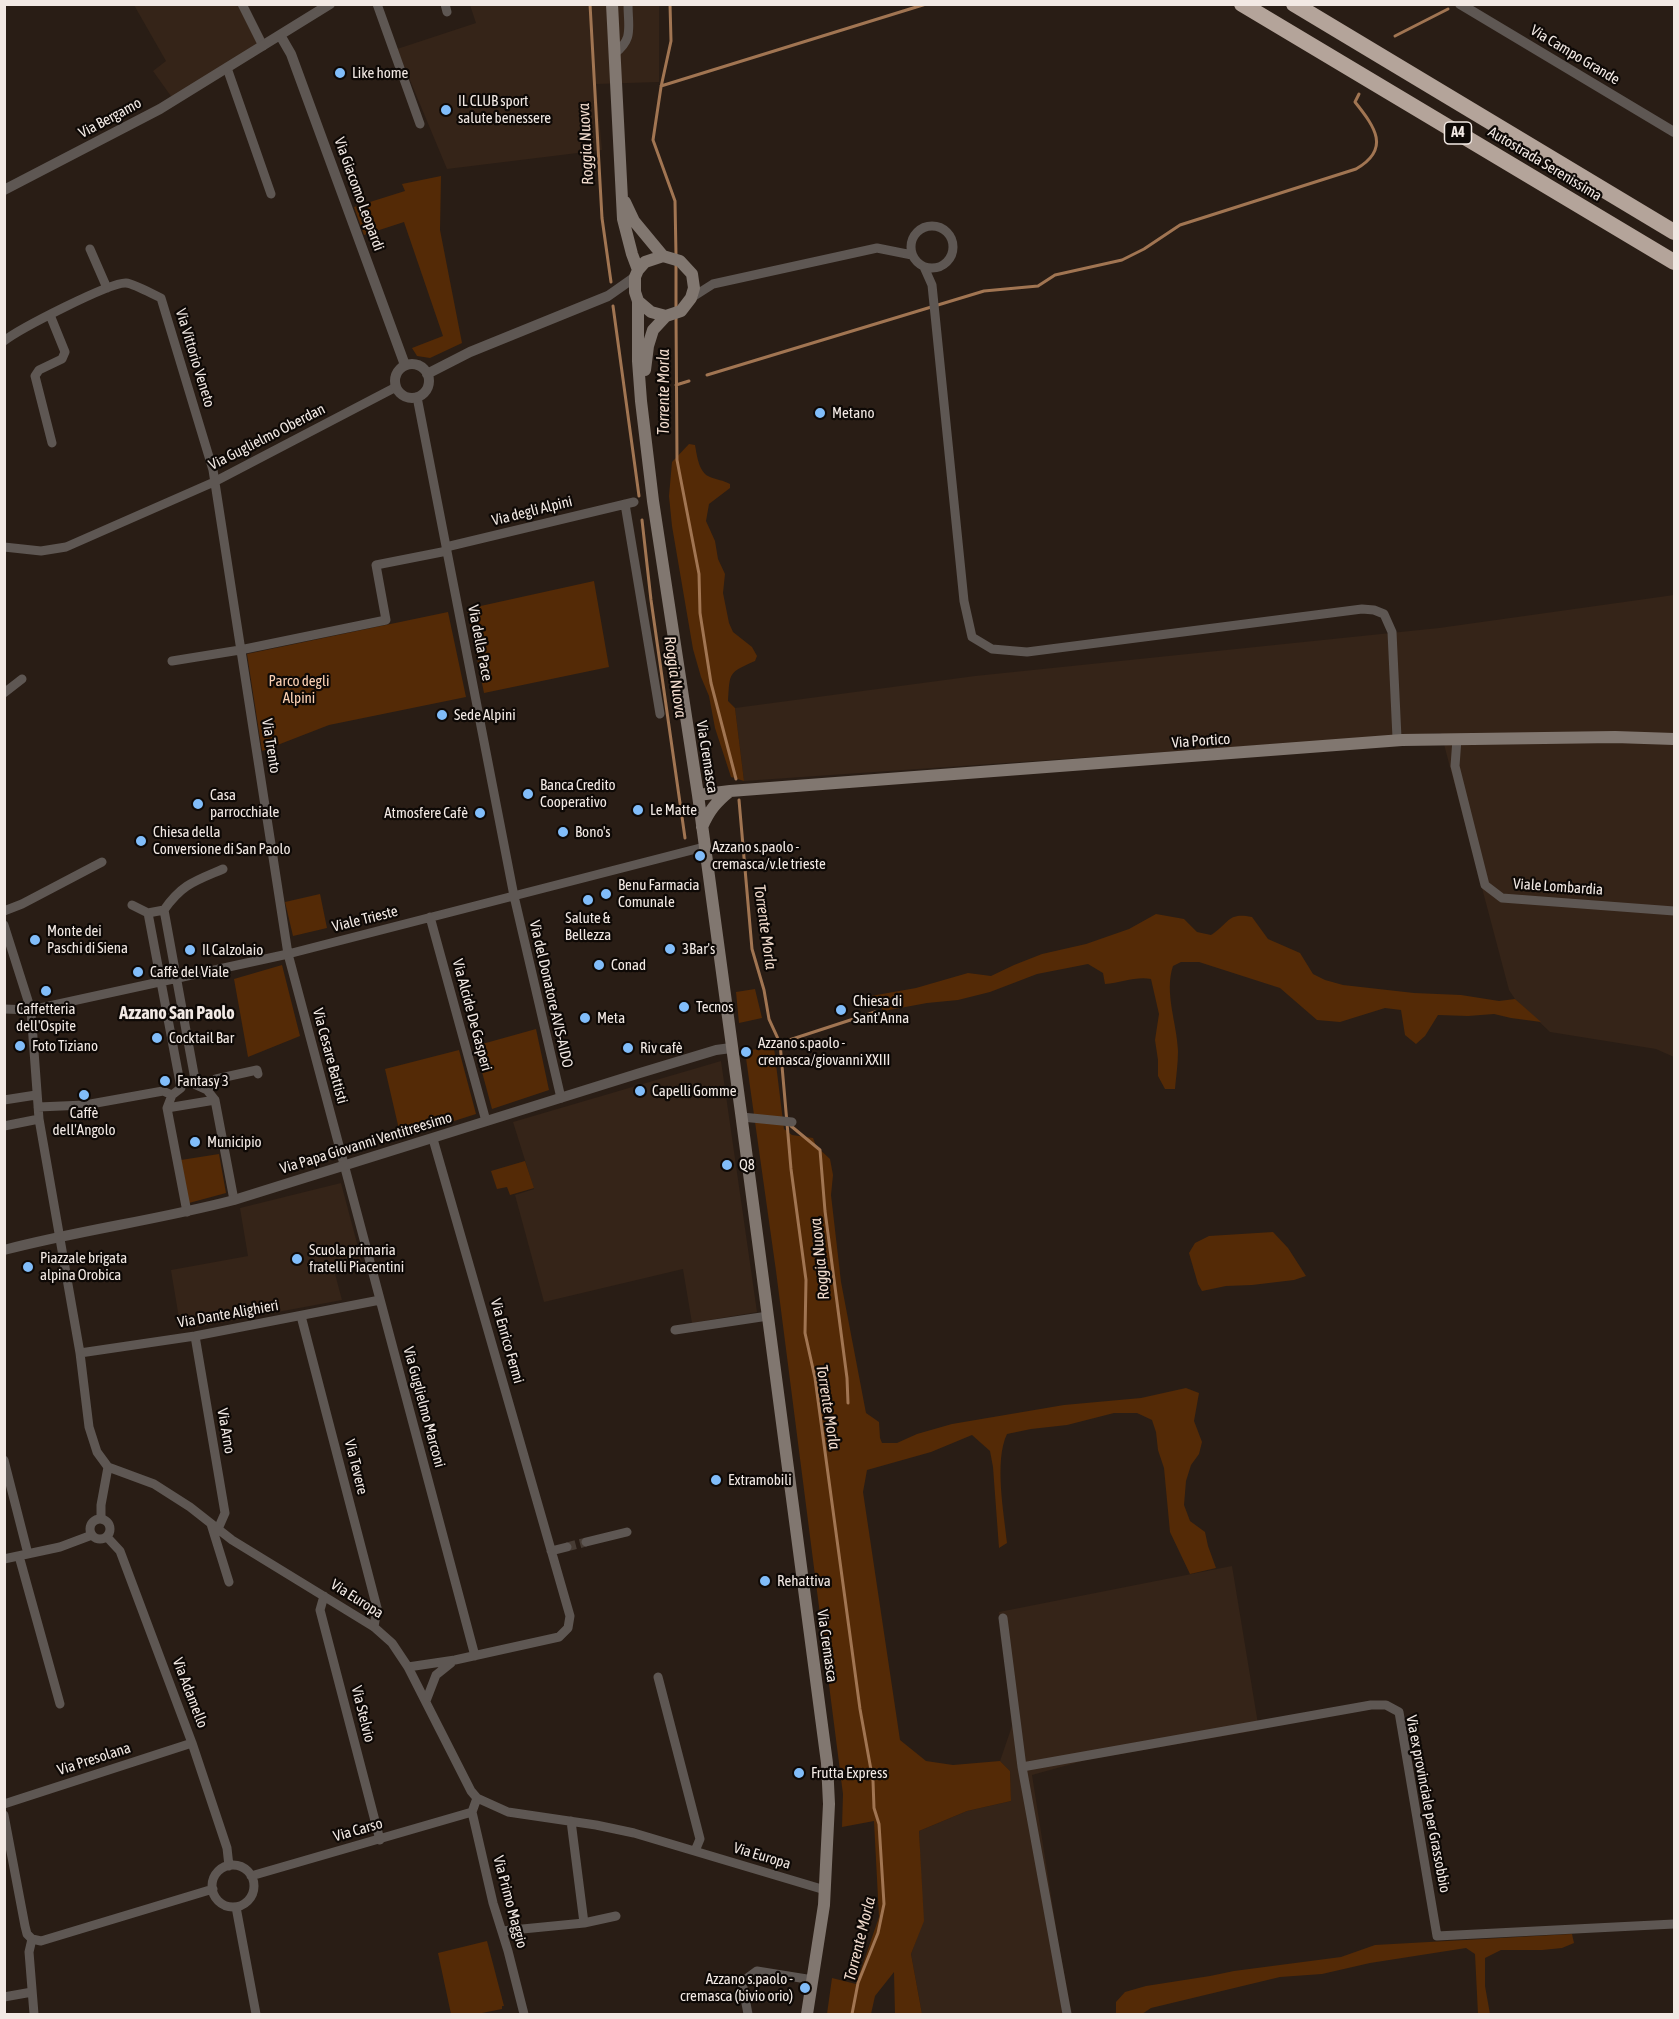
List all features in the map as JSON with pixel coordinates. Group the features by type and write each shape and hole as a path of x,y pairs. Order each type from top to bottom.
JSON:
{"highway":[{"name":"Autostrada Serenissima","path":"1242,4 1674,262"},
{"name":"Autostrada Serenissima","path":"1294,4 1674,232"}],"main road":[{"name":"Via Cremasca","path":"612,4 622,219 637,274 638,361 652,501 698,795 827,1763 829,1804 825,1890 807,2014"},
{"name":"Via Cremasca","path":"622,196 633,221 672,258 688,267 693,278"},
{"path":"637,274 651,259 672,258"},
{"path":"692,298 693,278"},
{"path":"636,296 651,312 672,314"},
{"name":"Via Cremasca","path":"641,400 648,346 653,330 692,298"},
{"name":"Via Portico","path":"698,795 1402,740 1616,737 1674,739"},
{"path":"702,828 713,807 730,791"}],"street":[{"path":"242,4 263,46"},
{"name":"Via Bergamo","path":"4,190 160,109 330,4"},
{"path":"377,4 420,124"},
{"path":"614,54 623,47 628,39 628,4"},
{"name":"Via Campo Grande","path":"1460,4 1674,132"},
{"name":"Via Giacomo Leopardi","path":"280,35 291,54 405,365"},
{"path":"227,68 271,194"},
{"path":"894,250 918,232 931,227 944,231 952,243 952,250 946,263 940,267 932,285"},
{"path":"913,238 912,255 919,264 924,267 940,267"},
{"path":"692,298 713,284 877,248 912,255"},
{"path":"90,249 107,288"},
{"path":"924,267 932,285 964,601 972,637 992,649 1027,652 1362,609 1374,610 1384,614 1392,632 1397,738 1402,740"},
{"path":"427,374 470,352 608,296 637,274"},
{"path":"693,278 713,284"},
{"name":"Via Vittorio Veneto","path":"4,341 50,315 107,288 126,283 160,298 213,470 214,482"},
{"path":"608,296 636,296"},
{"path":"50,315 65,352 62,359 39,370 35,376 52,443"},
{"path":"405,365 418,365 427,374 429,379 427,387 417,397 404,395 396,387 397,373 405,365"},
{"name":"Via Guglielmo Oberdan","path":"4,547 41,551 66,547 214,482 396,387"},
{"name":"Via della Pace","path":"417,397 514,896"},
{"name":"Via Trento","path":"214,482 288,954"},
{"name":"Via degli Alpini","path":"447,549 629,503 636,569 660,714"},
{"path":"172,661 240,650 386,620 376,565 447,549"},
{"path":"4,693 22,679"},
{"name":"Viale Lombardia","path":"1457,739 1455,766 1485,885 1502,898 1674,911"},
{"name":"Viale Trieste","path":"4,1009 31,1010 288,954 704,847"},
{"path":"4,911 102,862"},
{"path":"196,1085 164,910 174,895 185,885 223,869"},
{"name":"Via del Donatore AVIS-AIDO","path":"514,896 561,1098"},
{"path":"132,905 148,913 164,910"},
{"path":"148,913 181,1088"},
{"name":"Via Alcide De Gasperi","path":"430,917 486,1121"},
{"path":"4,925 31,1010 39,1119 80,1353 89,1427 97,1452 108,1467 101,1505 101,1519"},
{"name":"Via Cesare Battisti","path":"288,954 344,1166"},
{"name":"Via Papa Giovanni Ventitreesimo","path":"4,1250 234,1200 717,1050 731,1048"},
{"path":"207,1090 216,1079 256,1070 258,1074"},
{"path":"187,1212 167,1108 172,1095 181,1088 196,1085 207,1090 215,1100 234,1200"},
{"path":"38,1107 85,1106 163,1091 172,1095"},
{"path":"4,1100 36,1095"},
{"path":"167,1108 215,1100"},
{"path":"742,1118 792,1122"},
{"path":"4,1126 39,1119"},
{"name":"Via Enrico Fermi","path":"408,1667 455,1660 559,1637 568,1628 570,1616 433,1139"},
{"name":"Via Guglielmo Marconi","path":"344,1166 475,1656"},
{"name":"Via Dante Alighieri","path":"80,1353 195,1336 380,1300"},
{"name":"Via Tevere","path":"301,1316 376,1608 374,1627"},
{"path":"675,1330 768,1316"},
{"name":"Via Arno","path":"195,1336 225,1513 215,1527"},
{"path":"4,1460 60,1704"},
{"name":"Via Europa","path":"108,1467 154,1484 190,1507 232,1540 374,1627 392,1643 408,1667 471,1791 477,1798 508,1812 634,1833 825,1890"},
{"path":"101,1519 108,1522 111,1530 107,1537 99,1540 92,1535 90,1528 93,1521 101,1519"},
{"path":"215,1527 229,1582"},
{"path":"586,1542 627,1532"},
{"path":"4,1559 60,1547 92,1535"},
{"name":"Via Adamello","path":"107,1537 120,1551 192,1743 227,1848 229,1866"},
{"path":"551,1551 567,1547"},
{"name":"Via Stelvio","path":"324,1596 320,1611 380,1840"},
{"path":"1003,1618 1022,1767 1067,2014"},
{"path":"426,1701 436,1675 455,1660"},
{"path":"658,1677 700,1839 695,1851"},
{"name":"Via ex provinciale per Grassobbio","path":"1022,1767 1371,1705 1386,1705 1399,1712 1437,1936 1674,1924"},
{"name":"Via Presolana","path":"4,1804 192,1743"},
{"path":"472,1812 477,1798"},
{"name":"Via Carso","path":"251,1876 472,1812"},
{"name":"Via Primo Maggio","path":"472,1812 493,1904 524,2014"},
{"path":"4,1815 25,1926 32,1940 40,1941 213,1889"},
{"path":"571,1821 584,1923"},
{"path":"241,1867 251,1876 254,1889 248,1901 236,1907 223,1905 214,1895 214,1877 223,1868 241,1867"},
{"path":"236,1907 256,2014"},
{"path":"502,1931 584,1923 616,1916"},
{"path":"32,1940 29,1952 34,2014"},
{"path":"748,2014 742,1982 758,1971 813,1980"},
{"path":"4,1997 32,1992"}],"shaded area":[{"path":"134,5 246,5 268,45 173,99 153,71 166,61"},
{"path":"470,5 659,5 659,82 596,84 602,150 447,169 397,49 476,23"},
{"path":"1674,595 1674,1057 1656,1049 1550,1032 1515,999 1509,990 1441,733 744,781 735,708 975,676 1439,628"},
{"path":"721,1061 757,1312 692,1323 683,1269 544,1302 515,1195 534,1189 513,1122"},
{"name":"Scuola primaria fratelli Piacentini","path":"341,1183 362,1262 334,1270 342,1300 181,1330 171,1270 248,1256 240,1208"},
{"path":"1232,1566 1259,1730 1086,1760 1032,1775 1072,2014 922,2014 911,1954 923,1921 919,1831 967,1811 1011,1801 1010,1771 1000,1761 1012,1726 999,1612"}],"green space":[{"path":"441,176 440,230 462,343 430,358 417,356 412,348 443,336 404,222 364,235 354,207 405,191 402,184"},
{"path":"689,444 695,445 699,464 706,475 730,484 730,488 709,504 706,521 725,574 723,593 729,623 733,632 752,647 757,656 755,661 735,671 729,684 728,701 735,708 744,781 731,777 715,728 709,696 693,649 672,526 669,496 672,462"},
{"path":"594,581 609,667 484,693 467,609"},
{"name":"Parco degli Alpini","path":"448,612 466,697 329,725 262,751 247,654"},
{"path":"320,894 327,928 293,936 285,902"},
{"path":"1156,914 1184,919 1197,932 1211,935 1233,917 1252,917 1268,939 1300,953 1313,974 1325,980 1343,985 1414,993 1461,995 1499,1001 1515,999 1541,1022 1494,1014 1438,1015 1425,1036 1416,1044 1405,1035 1401,1010 1385,1008 1340,1022 1317,1020 1280,988 1199,962 1181,962 1173,966 1170,987 1178,1051 1175,1089 1165,1089 1158,1076 1155,1040 1159,1014 1151,979 1140,978 1105,984 1103,973 1088,964 1037,974 990,992 958,1000 884,1011 871,996 916,988 968,973 991,976 1042,954 1086,944 1129,929"},
{"path":"282,965 300,1036 248,1057 234,979"},
{"path":"755,989 762,1018 739,1023 736,992"},
{"path":"536,1029 549,1090 492,1109 475,1046"},
{"path":"774,1048 784,1129 792,1135 813,1138 816,1146 830,1159 833,1175 831,1195 841,1282 866,1413 879,1422 882,1443 897,1443 917,1434 952,1424 1064,1405 1141,1398 1186,1388 1199,1393 1194,1421 1202,1442 1186,1481 1184,1505 1190,1521 1205,1532 1216,1568 1190,1574 1170,1532 1164,1468 1158,1450 1156,1432 1152,1420 1137,1413 1114,1413 1067,1425 1007,1434 1003,1445 1000,1472 1007,1543 999,1548 990,1451 972,1435 931,1452 867,1470 863,1492 900,1740 926,1761 953,1765 1000,1761 1010,1771 1011,1801 967,1811 919,1831 924,1921 911,1954 922,2014 895,2014 894,1972 875,1996 871,2014 827,2014 832,1978 856,1984 879,1917 874,1821 842,1827 843,1794 776,1271 746,1058 749,1057 749,1050"},
{"path":"459,1050 476,1114 401,1138 385,1069"},
{"path":"219,1154 226,1193 189,1203 181,1160"},
{"path":"525,1161 534,1188 510,1195 507,1187 497,1189 491,1171"},
{"path":"1273,1232 1288,1248 1306,1276 1294,1280 1226,1286 1202,1291 1189,1253 1195,1243 1209,1236"},
{"path":"1572,1934 1574,1943 1562,1948 1501,1950 1485,1958 1485,1986 1490,2014 1478,2014 1475,1954 1466,1948 1370,1963 1322,1974 1280,1977 1151,2008 1142,2014 1116,2014 1116,2002 1125,1992 1146,1986 1234,1971 1341,1957 1375,1945"},
{"path":"487,1941 504,2006 502,2009 477,2014 451,2014 438,1953"}],"waterway":[{"name":"Roggia Nuova","path":"590,4 602,218 611,282"},
{"name":"Torrente Morla","path":"670,4 671,41 653,140 675,201 676,255"},
{"path":"661,86 926,4"},
{"path":"1395,36 1448,9"},
{"path":"707,375 984,291 1038,286 1055,275 1122,260 1144,249 1180,225 1356,169 1367,161 1376,146 1376,137 1369,120 1355,102 1359,94"},
{"name":"Torrente Morla","path":"676,264 676,309"},
{"name":"Roggia Nuova","path":"613,306 639,496"},
{"name":"Torrente Morla","path":"676,315 677,460 699,574 700,613 711,683 736,779"},
{"path":"676,385 689,381"},
{"name":"Roggia Nuova","path":"642,520 651,600 685,838"},
{"name":"Torrente Morla","path":"739,800 752,949 764,990 769,1019 780,1043 791,1169 806,1280 805,1333 815,1378 860,1709 873,1781 874,1808 879,1824 884,1904 878,1933 858,1983 852,2014"},
{"path":"780,1043 875,1012"},
{"name":"Roggia Nuova","path":"791,1126 820,1150 848,1403"}],"tunnel":[{"path":"567,1547 586,1542"}],"place":[{"name":"Like home","path":"340,73"},
{"name":"IL CLUB sport salute benessere","path":"446,110"},
{"name":"Metano","path":"820,413"},
{"name":"Sede Alpini","path":"442,715"},
{"name":"Banca Credito Cooperativo","path":"528,794"},
{"name":"Casa parrocchiale","path":"198,804"},
{"name":"Le Matte","path":"638,810"},
{"name":"Atmosfere Cafè","path":"480,813"},
{"name":"Bono's","path":"563,832"},
{"name":"Chiesa della Conversione di San Paolo","path":"141,841"},
{"name":"Azzano s.paolo - cremasca/v.le trieste","path":"700,856"},
{"name":"Benu Farmacia Comunale","path":"606,894"},
{"name":"Salute & Bellezza","path":"588,900"},
{"name":"Monte dei Paschi di Siena","path":"35,940"},
{"name":"3Bar's","path":"670,949"},
{"name":"Il Calzolaio","path":"190,950"},
{"name":"Conad","path":"599,965"},
{"name":"Caffè del Viale","path":"138,972"},
{"name":"Caffetteria dell'Ospite","path":"46,991"},
{"name":"Tecnos","path":"684,1007"},
{"name":"Chiesa di Sant'Anna","path":"841,1010"},
{"name":"Meta","path":"585,1018"},
{"name":"Cocktail Bar","path":"157,1038"},
{"name":"Foto Tiziano","path":"20,1046"},
{"name":"Riv cafè","path":"628,1048"},
{"name":"Azzano s.paolo - cremasca/giovanni XXIII","path":"746,1052"},
{"name":"Fantasy 3","path":"165,1081"},
{"name":"Capelli Gomme","path":"640,1091"},
{"name":"Caffè dell'Angolo","path":"84,1095"},
{"name":"Municipio","path":"195,1142"},
{"name":"Q8","path":"727,1165"},
{"name":"Scuola primaria fratelli Piacentini","path":"297,1259"},
{"name":"Piazzale brigata alpina Orobica","path":"28,1267"},
{"name":"Extramobili","path":"716,1480"},
{"name":"Rehattiva","path":"765,1581"},
{"name":"Frutta Express","path":"799,1773"},
{"name":"Azzano s.paolo - cremasca (bivio orio)","path":"805,1988"}],"district":[{"name":"Azzano San Paolo","path":"177,1013"}]}
